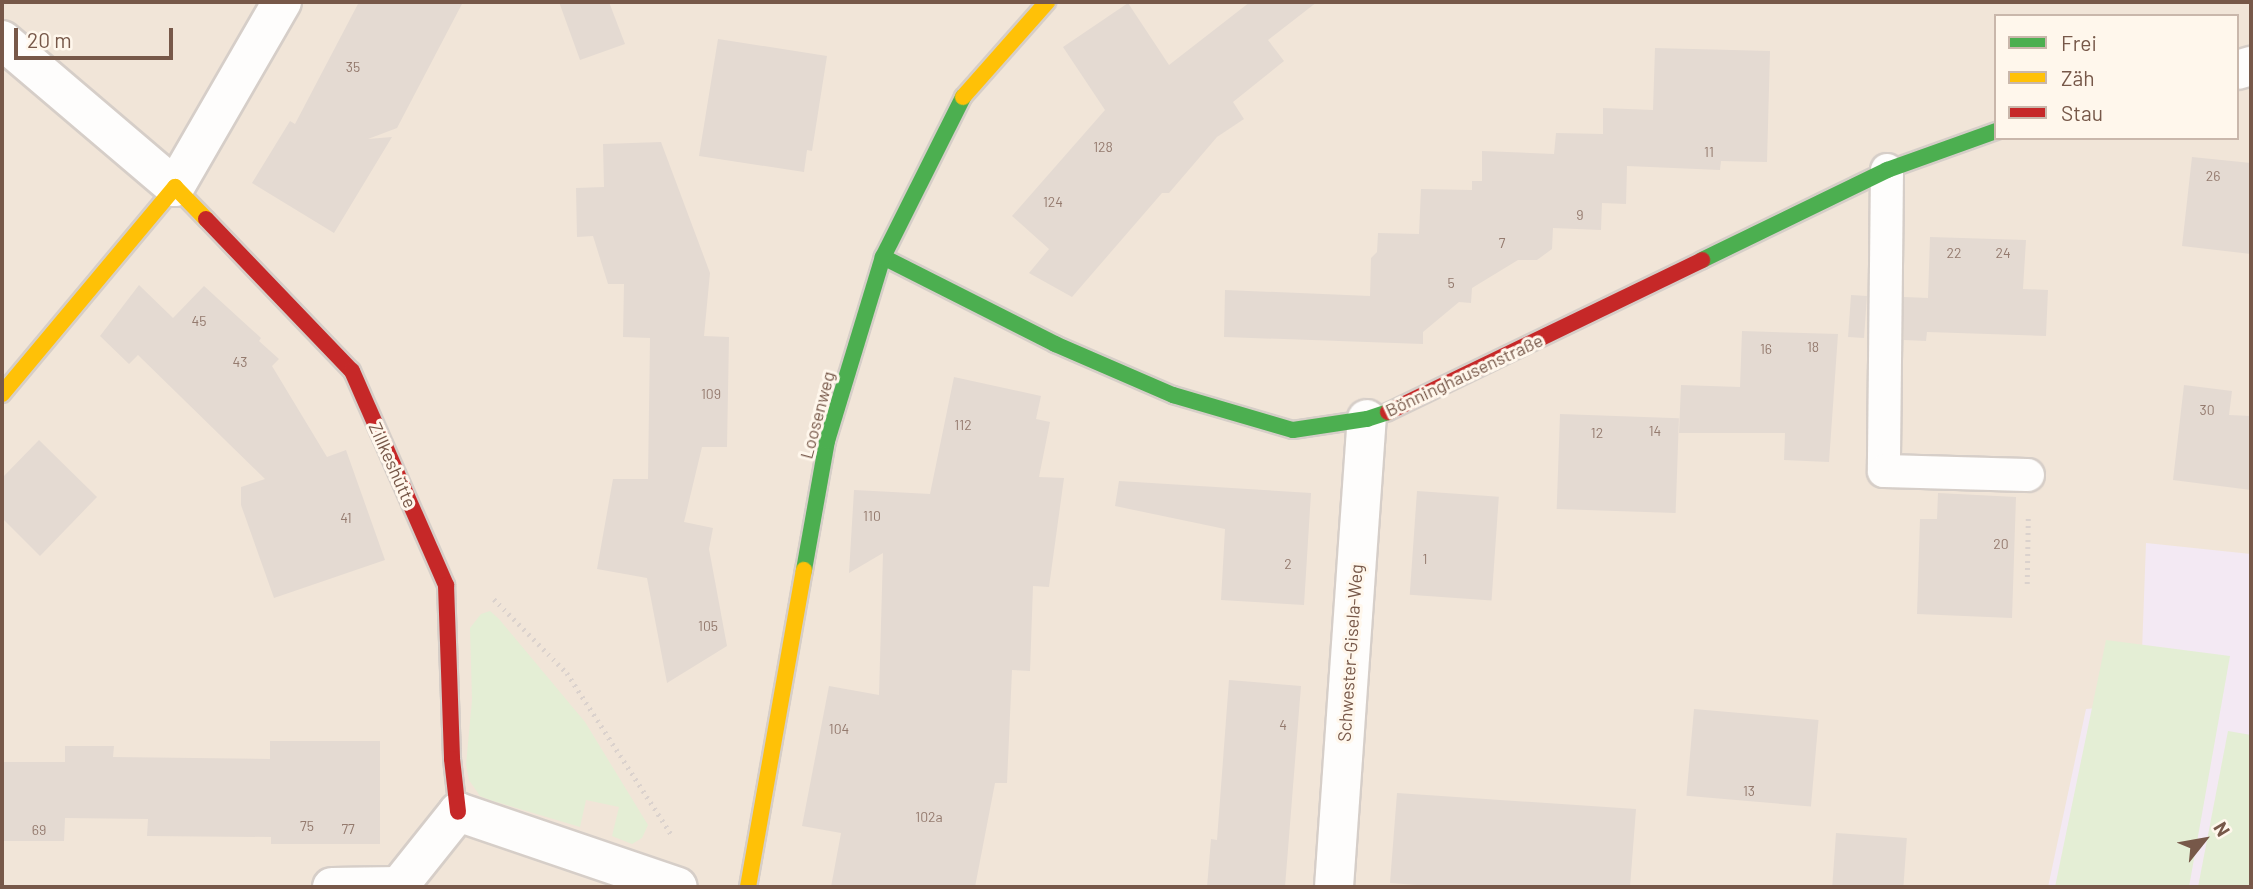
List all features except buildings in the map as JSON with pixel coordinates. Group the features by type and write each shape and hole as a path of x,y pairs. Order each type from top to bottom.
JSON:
{"street":[{"path":"2,394 175,187 282,2"},
{"name":"Loosenweg","path":"748,887 827,442 883,257 966,92 1047,2"},
{"name":"Zillkeshütte","path":"2,40 175,187 352,371 446,585 452,759 458,812"},
{"name":"Bönninghausenstraße","path":"883,257 1055,344 1173,395 1293,430 1367,419 1407,404 1887,170 1994,132"},
{"name":"Schwester-Gisela-Weg","path":"1334,887 1367,419"},
{"path":"332,887 399,886 458,812 678,887"}],"lane":[{"path":"1887,170 1884,471 2028,475"}],"path":[{"path":"2027,584 2028,475"},
{"path":"446,585 498,600 567,673 674,839"}],"shaded area":[{"path":"2,2 2251,2 2251,887 2,887"},
{"path":"2146,543 2251,554 2251,887 2048,887 2086,709 2140,704"}],"green space":[{"path":"490,611 585,722 648,825 642,838 632,844 612,836 619,807 586,800 580,827 480,796 469,780 466,765 472,700 470,628 481,614"},
{"path":"2106,640 2230,656 2189,887 2055,887"},
{"path":"2228,731 2251,735 2251,887 2198,887"}],"traffic: fast":[{"path":"804,570 827,441 883,257 963,97"},
{"path":"1702,260 1887,170 1994,132"},
{"path":"883,257 1055,344 1173,395 1293,430 1367,419 1388,412"}],"traffic: slow":[{"path":"963,97 1047,2"},
{"path":"2,394 175,187 206,219"},
{"path":"748,887 804,570"}],"traffic: jam":[{"path":"206,219 352,371 446,585 452,759 458,812"},
{"path":"1388,412 1702,260"}]}
